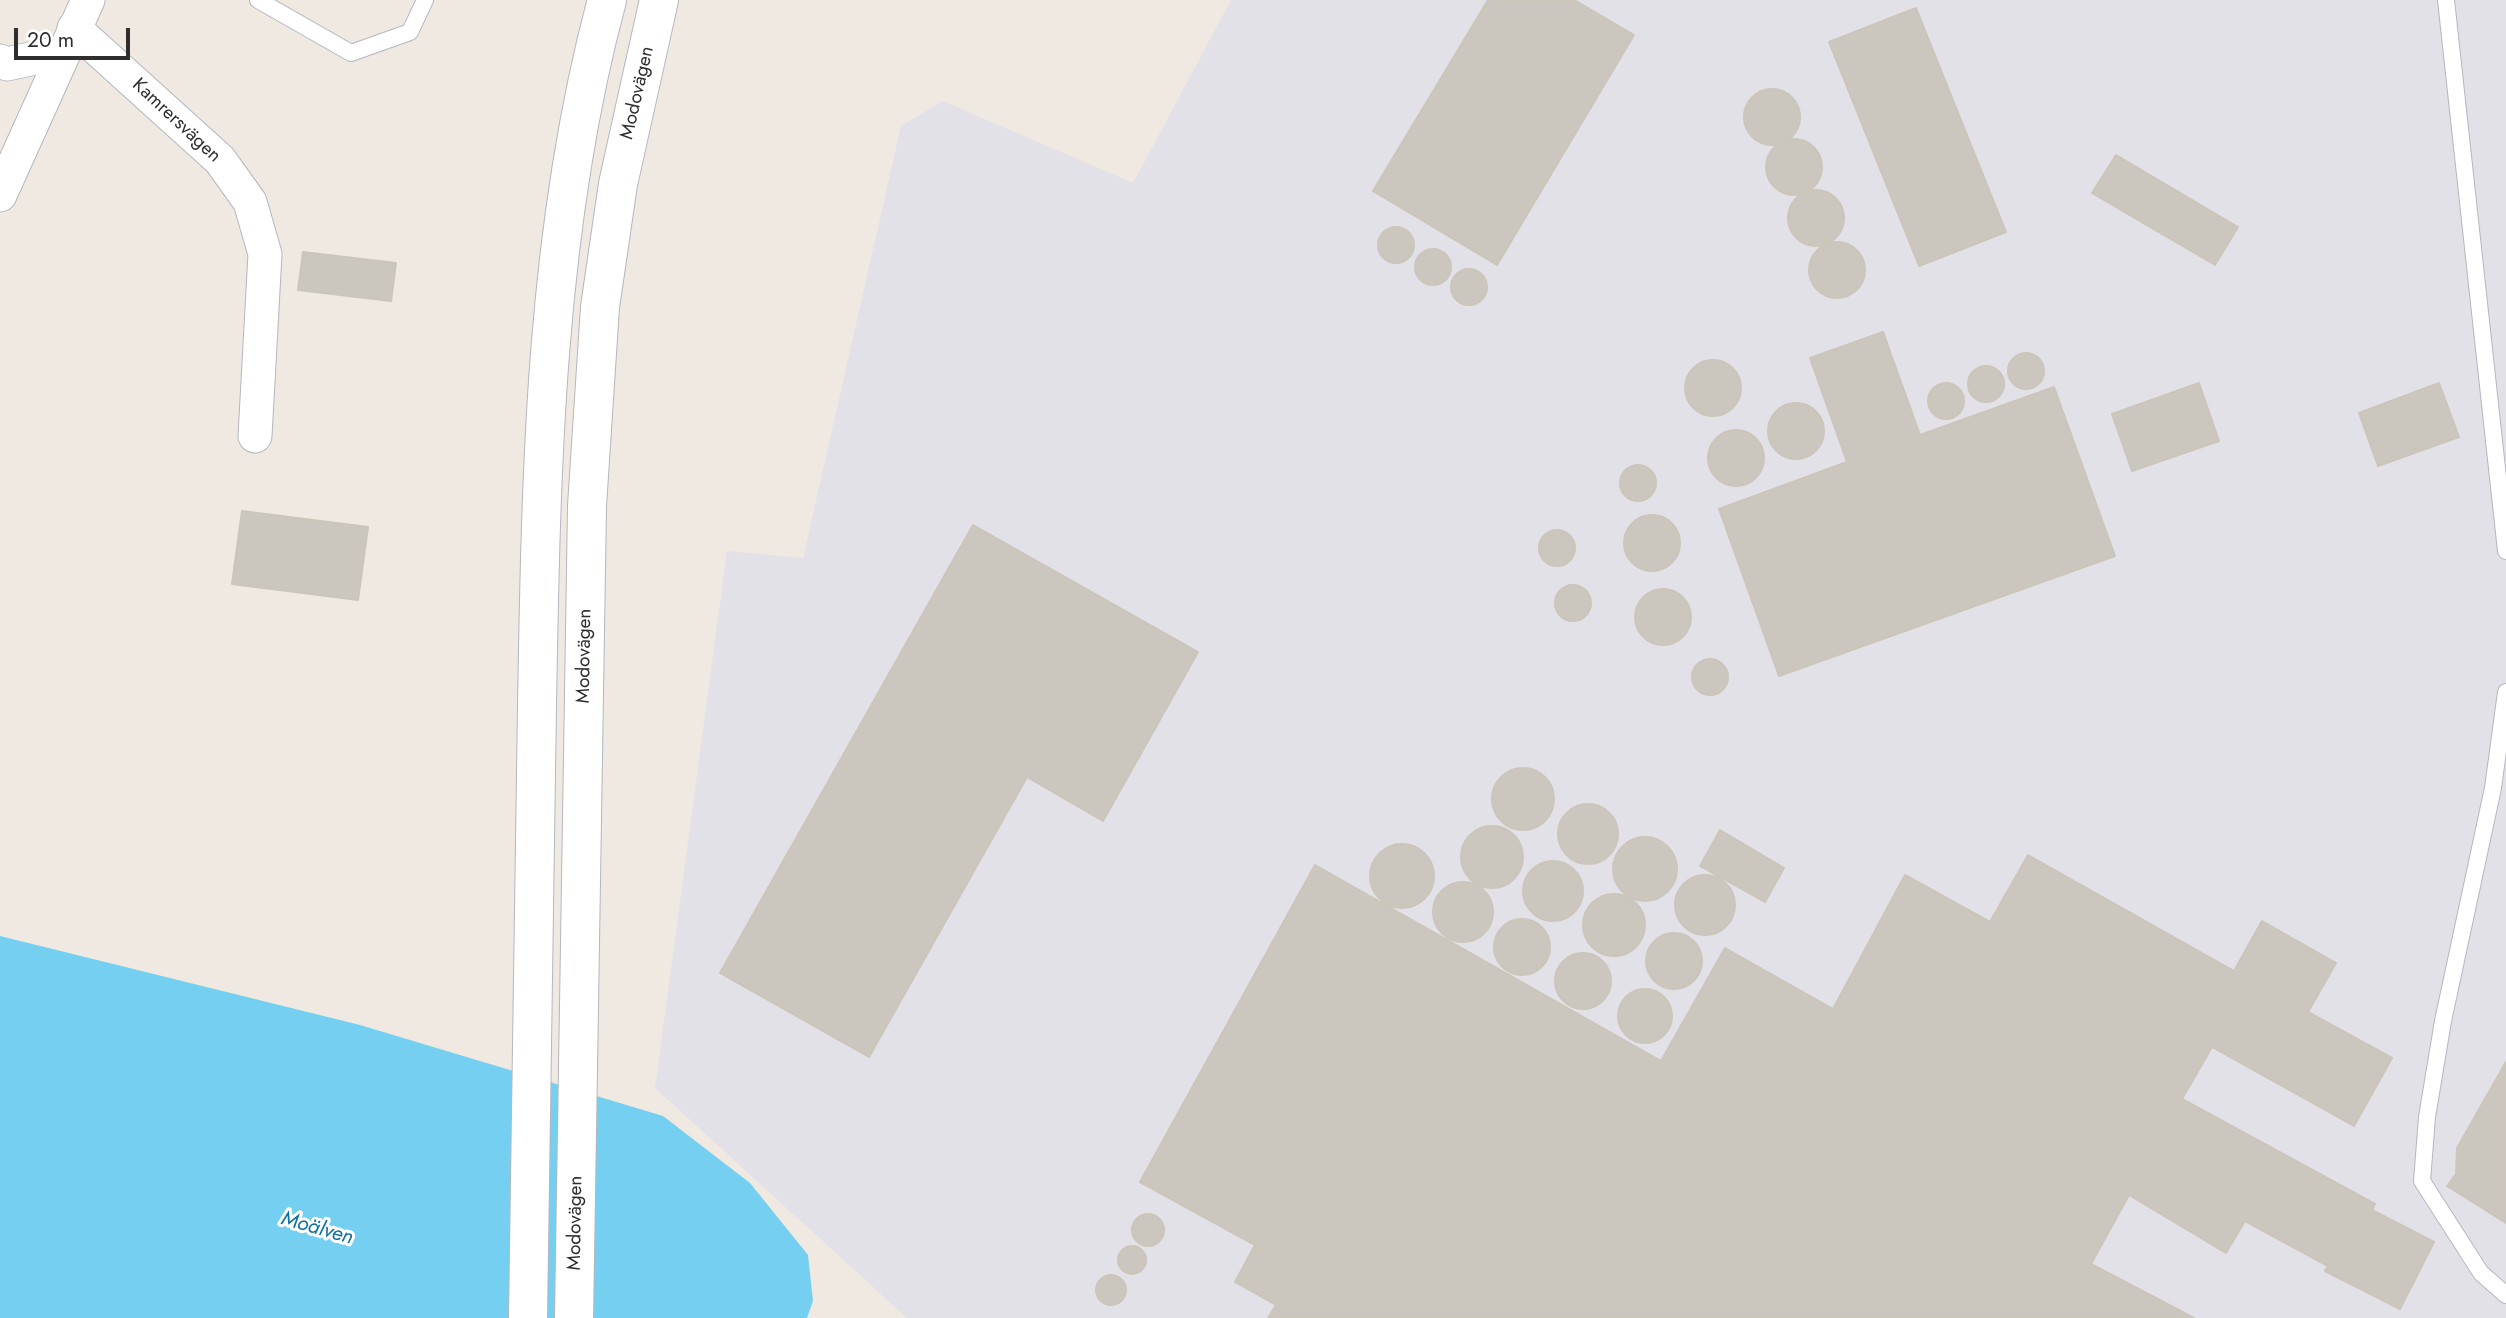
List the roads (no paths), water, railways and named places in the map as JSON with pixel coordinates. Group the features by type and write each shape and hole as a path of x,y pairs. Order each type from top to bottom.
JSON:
{"main road":[{"path":"528,1318 541,504 553,305 569,174 607,0"},
{"name":"Modovägen","path":"574,1318 587,506 600,307 618,184 659,0"}],"street":[{"path":"0,61 8,64 75,27"},
{"path":"0,195 75,27"},
{"name":"Kamrersvägen","path":"75,27 220,160 250,202 265,254 255,436"}],"lane":[{"path":"258,0 351,53 410,32 425,0"},
{"path":"2445,0 2506,551"},
{"path":"2506,692 2493,788 2443,1021 2427,1118 2422,1181 2481,1273 2506,1295"}],"water":[{"name":"Moälven","path":"0,936 360,1025 663,1116 750,1183 808,1255 813,1301 807,1318 0,1318"}]}
